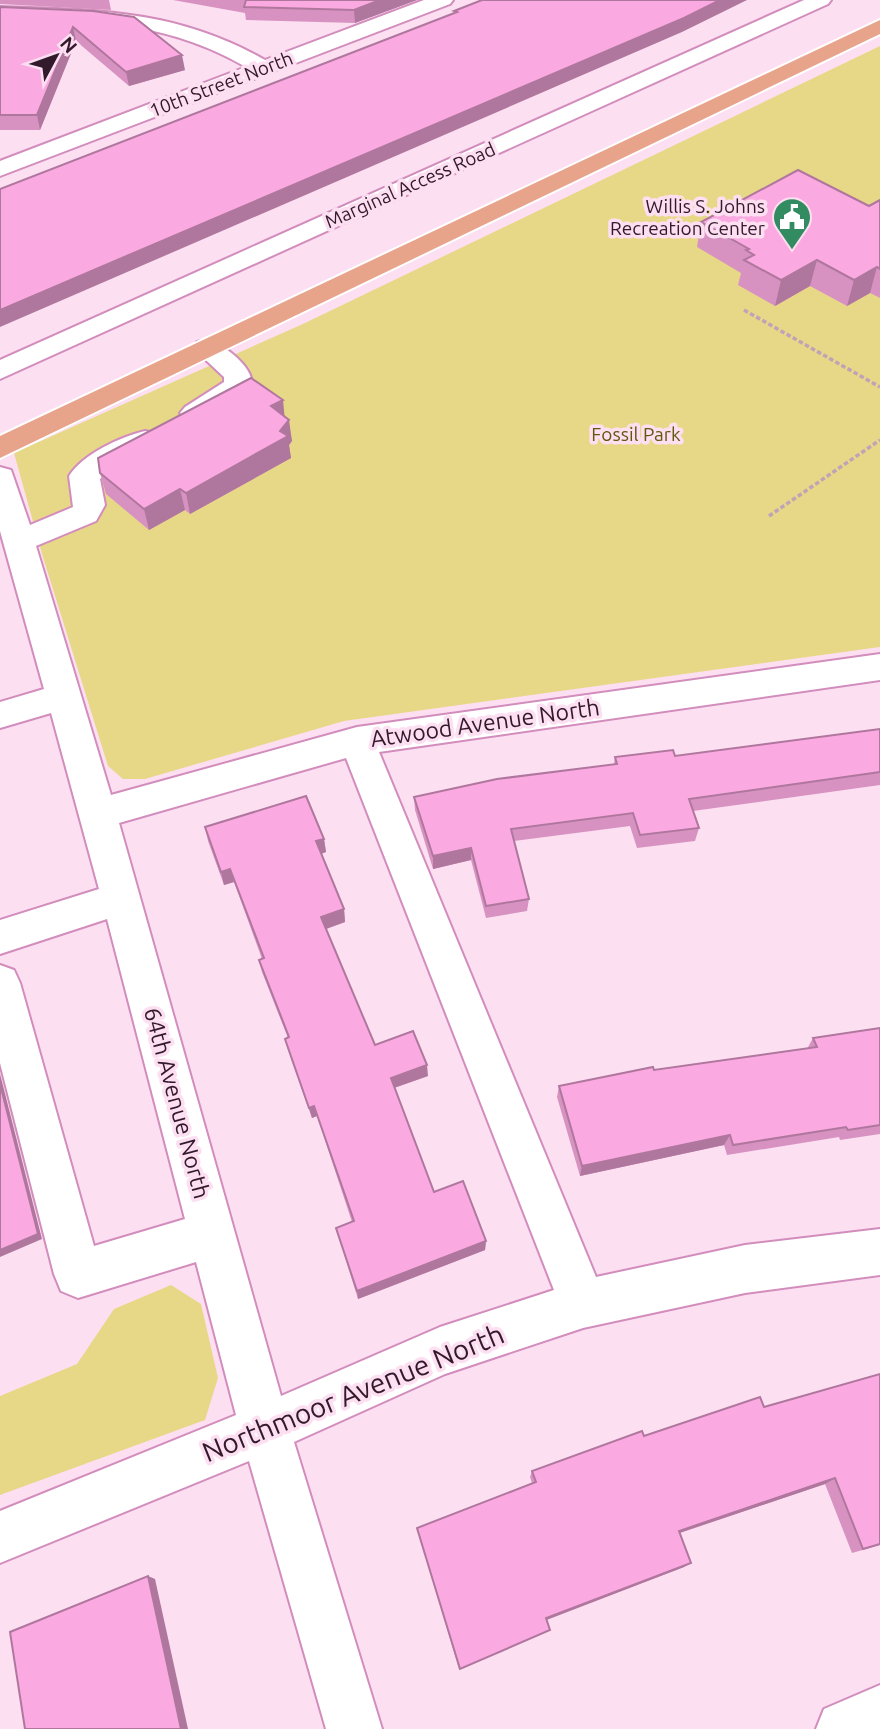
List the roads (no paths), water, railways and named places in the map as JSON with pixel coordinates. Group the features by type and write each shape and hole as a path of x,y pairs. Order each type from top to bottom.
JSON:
{"main road":[{"path":"0,448 880,26"}],"street":[{"name":"10th Street North","path":"0,169 443,0"},
{"name":"Marginal Access Road","path":"0,370 821,0"},
{"path":"0,13 130,20 181,30 226,46 263,68"},
{"path":"19,541 85,514 90,505 84,476 100,463 226,396 238,384 238,375 207,348"},
{"name":"64th Avenue North","path":"0,477 98,814 265,1429 354,1729"},
{"name":"Atwood Avenue North","path":"98,814 357,741 880,667"},
{"path":"0,715 64,696"},
{"path":"357,741 583,1304"},
{"path":"0,937 121,898"},
{"path":"0,983 78,1274 212,1234"},
{"name":"Northmoor Avenue North","path":"0,1537 265,1429 440,1351 583,1304 745,1269 880,1252"},
{"path":"844,1729 880,1713"}],"place":[{"name":"Willis S. Johns Recreation Center","path":"792,251"}],"park label":[{"name":"Fossil Park","path":"636,434"}]}
